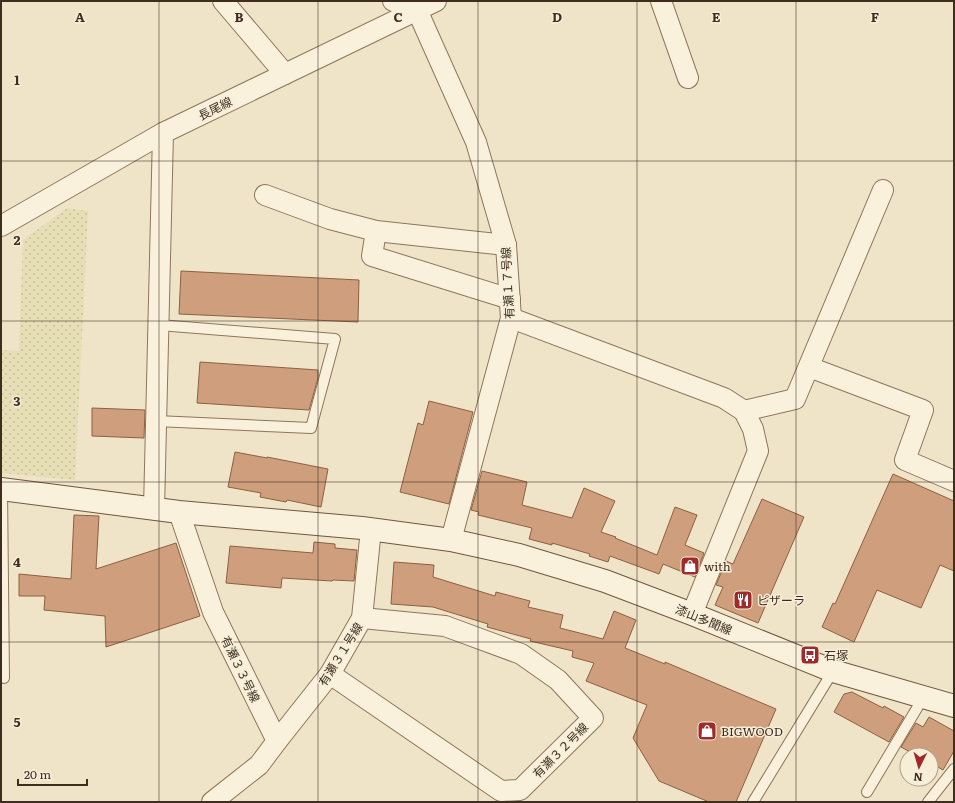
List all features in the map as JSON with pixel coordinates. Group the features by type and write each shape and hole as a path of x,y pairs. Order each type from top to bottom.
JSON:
{"street":[{"path":"223,1 285,74"},
{"path":"393,1 417,10"},
{"name":"長尾線","path":"1,226 163,133 436,1"},
{"path":"661,1 688,78"},
{"name":"有瀬１７号線","path":"417,10 476,142 506,245 510,308 450,540"},
{"path":"154,509 163,133"},
{"path":"744,411 795,399 883,190"},
{"path":"265,195 330,219 376,230 506,245"},
{"path":"376,230 372,256 510,308 724,398 744,411 753,429 758,451 692,614"},
{"path":"809,367 923,410 905,460 954,481"},
{"name":"漆山多聞線","path":"2,489 179,512 371,529 450,540 519,555 598,579 692,614 833,671 954,706"},
{"name":"有瀬３３号線","path":"179,512 213,612 276,741"},
{"name":"有瀬３１号線","path":"276,741 330,674 362,618 371,529"},
{"name":"有瀬３２号線","path":"330,674 501,791 520,790 593,718 558,680 521,654 445,626 362,618"},
{"path":"212,802 259,765 276,741"}],"lane":[{"path":"156,421 311,428 335,339 159,325"},
{"path":"2,489 4,678"},
{"path":"753,802 833,671"},
{"path":"867,792 923,698"},
{"path":"928,802 954,769"}],"shaded area":[{"path":"67,208 88,211 75,480 1,473 1,350 19,351 23,240"}],"building":[{"path":"181,271 359,280 358,322 179,314"},
{"path":"200,362 318,370 318,378 309,410 197,403"},
{"path":"429,401 473,412 449,504 400,492 418,423 423,425"},
{"path":"92,408 145,410 144,438 92,436"},
{"path":"235,452 328,469 321,507 287,500 286,502 260,497 261,493 228,487"},
{"path":"482,471 527,482 522,505 572,518 584,488 615,501 601,532 657,555 675,507 697,515 685,545 704,553 695,577 663,564 659,574 610,556 608,562 589,556 590,554 552,543 552,545 529,539 532,528 478,515 479,512 471,510"},
{"path":"893,474 954,501 954,571 940,565 921,608 877,590 854,642 822,627 833,603 835,604"},
{"path":"762,499 804,517 758,623 715,605 723,587 716,585 726,561 733,564"},
{"path":"74,515 99,516 96,569 176,543 200,616 106,647 105,616 44,610 45,596 19,596 19,574 71,579"},
{"path":"314,542 335,544 335,548 357,550 354,581 282,578 281,588 226,583 230,546 313,553"},
{"path":"394,562 434,565 433,577 495,596 496,592 530,601 528,607 563,615 560,628 603,639 614,611 636,620 625,648 665,664 665,662 776,709 736,802 709,802 659,781 633,738 647,705 586,681 594,663 572,657 573,651 530,641 531,639 487,627 488,624 433,607 391,604"},
{"path":"852,692 883,708 884,706 904,717 889,742 834,712 844,694"},
{"path":"929,717 954,731 954,751 943,770 939,768 939,747 901,747 916,723 923,727"}],"place":[{"name":"with","path":"690,566"},
{"name":"ピザーラ","path":"743,600"},
{"name":"石塚","path":"810,655"},
{"name":"BIGWOOD","path":"707,731"}]}
